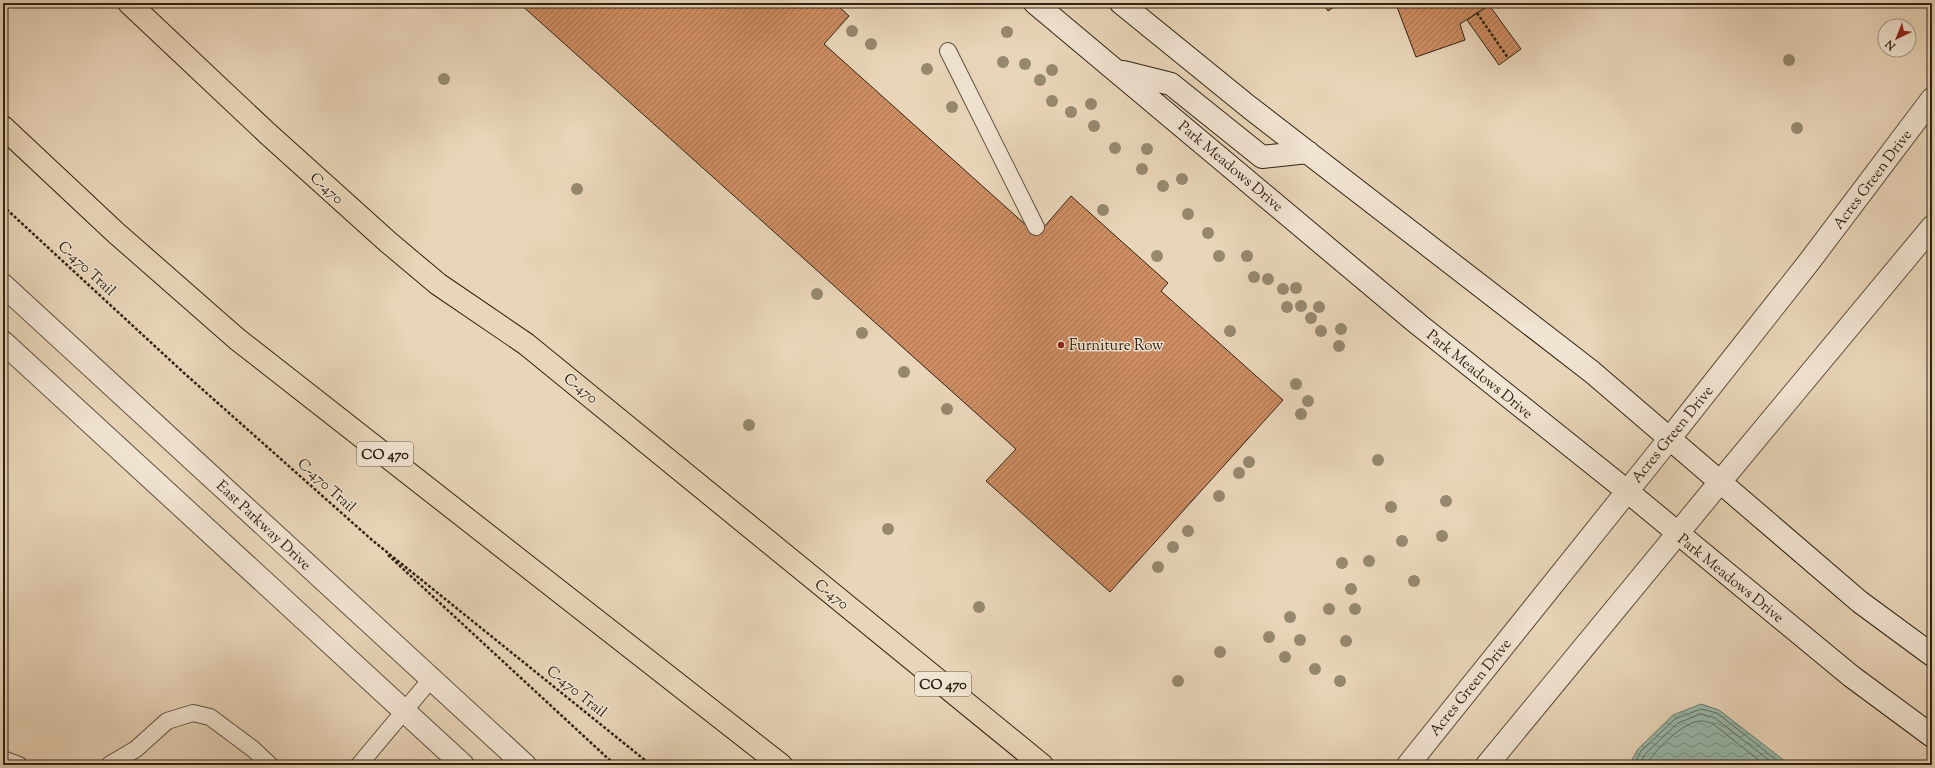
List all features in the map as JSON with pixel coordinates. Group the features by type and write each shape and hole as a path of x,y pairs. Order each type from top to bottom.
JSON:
{"highway":[{"name":"C-470","path":"129,3 325,186 438,284 526,344 1042,765"},
{"name":"CO 470","path":"3,128 115,232 237,339 780,765"}],"street":[{"name":"Park Meadows Drive","path":"1035,3 1418,324 1627,491 1851,676 1932,736"},
{"path":"1121,3 1249,107 1592,372 1860,602 1932,655"},
{"path":"1118,71 1171,84 1262,157 1308,152"},
{"name":"Acres Green Drive","path":"1408,765 1809,262 1932,99"},
{"path":"1487,765 1677,533 1932,227"},
{"name":"East Parkway Drive","path":"3,285 525,765"},
{"path":"3,342 463,765"}],"lane":[{"path":"948,51 1036,227"},
{"path":"359,765 431,679"},
{"path":"109,765 136,749 167,721 193,713 210,717 253,749 270,765"},
{"path":"3,759 19,765"}],"path":[{"path":"1478,13 1508,58"},
{"name":"C-470 Trail","path":"3,206 184,373 372,540 651,765"},
{"path":"372,540 615,765"}],"water":[{"path":"1701,704 1719,710 1790,765 1629,765 1638,749 1673,715"}],"building":[{"name":"Furniture Row","path":"519,3 835,3 849,16 824,44 1037,235 1071,196 1168,283 1161,291 1283,400 1110,592 986,481 1016,449"},
{"path":"1322,3 1340,3 1328,11"},
{"path":"1401,3 1509,3 1489,5 1460,24 1465,40 1416,57 1397,7 1403,6"},
{"path":"1489,5 1521,49 1499,65 1467,20"}],"place":[{"name":"Furniture Row","path":"1061,345"}]}
